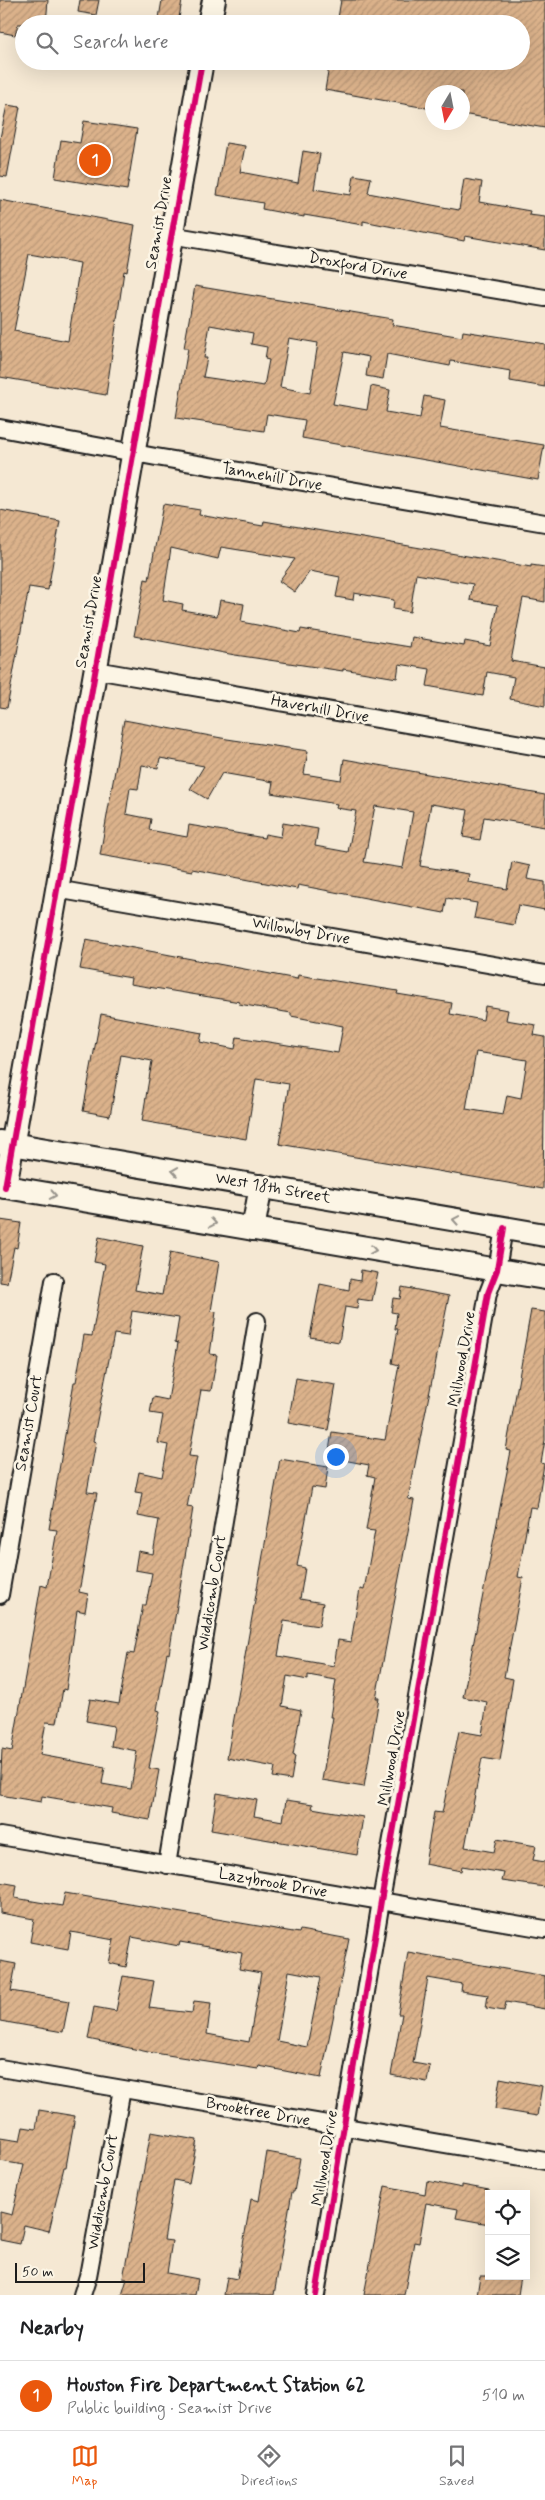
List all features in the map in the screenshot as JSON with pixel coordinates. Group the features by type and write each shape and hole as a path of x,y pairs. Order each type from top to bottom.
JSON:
{"street":[{"path":"211,15 214,0"},
{"name":"Seamist Drive","path":"2,1187 6,1143 56,889 200,70"},
{"name":"Droxford Drive","path":"170,235 545,298"},
{"name":"Tannehill Drive","path":"0,428 132,453 545,524"},
{"name":"Haverhill Drive","path":"94,670 545,748"},
{"name":"Willowby Drive","path":"56,889 545,974"},
{"name":"West 18th Street","path":"6,1143 545,1235"},
{"path":"253,1230 261,1186"},
{"path":"2,1187 545,1278"},
{"name":"Millwood Drive","path":"316,2295 381,1901 488,1293 497,1270 504,1228"},
{"name":"Seamist Court","path":"0,1594 54,1281"},
{"name":"Widdicomb Court","path":"167,1865 257,1321"},
{"name":"Lazybrook Drive","path":"0,1836 545,1929"},
{"name":"Brooktree Drive","path":"0,2068 545,2161"},
{"name":"Widdicomb Court","path":"82,2295 88,2276 122,2089"}],"building":[{"path":"0,0 48,0 47,15 15,15 15,35 0,32"},
{"path":"80,0 99,0 96,15 78,12"},
{"path":"162,0 182,0 180,15 160,15"},
{"path":"341,0 545,0 545,128 470,115 470,85 425,85 425,108 325,90 328,70 530,70 530,15 338,15"},
{"path":"7,105 20,107 7,177 0,176 0,138"},
{"path":"84,121 137,129 127,190 55,178 61,140 80,143"},
{"path":"226,143 245,146 240,172 298,183 303,151 320,154 314,189 351,195 354,175 371,178 368,193 459,210 464,179 482,182 479,202 530,211 529,215 545,217 545,250 465,236 464,241 363,221 363,225 304,215 304,217 262,209 263,203 217,195"},
{"path":"0,200 135,225 127,272 124,271 106,395 0,377","holes":["29,254 80,263 68,341 14,331"]},
{"path":"195,286 393,319 392,325 462,337 463,331 545,344 545,387 510,381 511,371 451,361 450,366 387,354 383,379 366,376 369,357 344,352 333,404 367,410 371,386 390,390 386,412 420,418 424,396 445,400 440,428 544,445 538,480 302,438 305,420 267,414 264,431 176,418 188,348 184,348","holes":["210,325 253,333 251,344 267,347 265,359 269,360 264,386 203,377 207,358 204,358","289,338 318,343 310,393 280,387"]},
{"path":"163,504 200,510 199,515 263,526 264,521 531,567 531,565 545,567 545,602 523,598 511,661 545,667 545,706 510,699 514,677 487,672 483,696 427,686 430,669 399,664 397,678 235,655 134,636 145,579 149,580","holes":["221,547 295,559 279,581 295,592 310,571 340,577 336,597 353,600 354,593 394,600 393,609 410,612 416,574 473,584 470,600 498,605 490,646 465,641 464,646 412,637 410,647 301,629 300,633 241,622 244,604 220,600 217,616 182,610 183,604 163,600 171,548 218,559"]},
{"path":"0,510 60,521 48,590 29,587 7,708 0,707"},
{"path":"124,720 227,739 308,751 304,774 341,780 344,759 545,795 545,827 484,817 480,840 463,837 468,810 431,804 420,866 469,874 468,882 507,889 512,862 530,866 527,879 545,882 545,910 518,905 514,925 474,918 477,903 447,898 444,913 298,885 297,889 192,869 192,871 100,855","holes":["160,758 204,766 190,789 207,799 222,773 273,782 271,793 337,804 336,808 356,811 348,852 315,846 318,829 283,823 281,837 265,834 264,838 189,825 187,837 149,830 151,819 126,814 130,788 138,789 142,765 158,768","375,806 413,812 403,868 364,862"]},
{"path":"86,939 297,979 298,975 398,991 397,994 452,1003 450,1014 483,1020 485,1006 508,1010 506,1020 536,1025 534,1035 545,1037 543,1189 279,1144 289,1084 256,1079 246,1139 142,1121 152,1061 121,1055 110,1116 83,1111 101,1014 202,1033 200,1042 235,1049 237,1037 338,1053 343,1026 291,1016 291,1013 239,1004 240,1002 130,984 131,978 80,969","holes":["476,1052 527,1060 521,1098 507,1095 503,1115 466,1109"]},
{"path":"0,1220 21,1223 17,1248 14,1247 7,1283 0,1282"},
{"path":"99,1237 143,1246 135,1290 162,1295 170,1252 219,1262 211,1311 216,1312 210,1354 217,1355 211,1391 201,1390 189,1456 197,1457 187,1507 193,1508 169,1654 167,1653 157,1710 160,1711 149,1768 159,1770 150,1820 111,1813 112,1808 42,1796 41,1802 0,1795 2,1749 12,1751 41,1585 47,1587 57,1530 49,1529 74,1382 76,1382 84,1335 92,1336 105,1264 94,1262","holes":["132,1311 179,1318 175,1342 178,1343 168,1400 153,1397 150,1413 163,1415 158,1443 168,1445 162,1477 139,1472 135,1492 142,1493 138,1516 159,1520 153,1554 138,1551 135,1570 152,1573 146,1605 143,1605 134,1654 128,1653 119,1704 90,1699 86,1721 114,1726 111,1746 137,1751 131,1789 102,1784 105,1767 40,1755 46,1722 57,1723 63,1689 66,1690 77,1610 85,1612 88,1594 79,1592 97,1493 87,1492 96,1442 93,1441 114,1334 128,1336"]},
{"path":"361,1270 378,1273 372,1301 358,1299 357,1309 345,1307 339,1342 310,1337 320,1284 349,1290 350,1279 360,1281"},
{"path":"402,1287 449,1296 408,1499 414,1500 376,1698 379,1698 364,1787 322,1780 333,1717 330,1717 336,1680 308,1675 308,1680 287,1676 282,1706 301,1710 293,1755 295,1756 291,1780 273,1777 275,1767 227,1758 280,1459 328,1467 325,1489 312,1487 297,1566 305,1568 300,1599 323,1603 319,1626 284,1621 278,1656 334,1666 338,1640 351,1642 360,1589 364,1590 375,1531 366,1530 375,1477 367,1475 369,1465 328,1457 332,1432 385,1440 399,1365 392,1363 398,1329 395,1329 397,1313 391,1312 393,1298 400,1299"},
{"path":"531,1310 545,1312 545,1440 541,1463 544,1464 537,1508 530,1507 518,1577 523,1578 504,1677 513,1679 500,1761 482,1758 465,1847 494,1852 497,1839 536,1846 533,1860 545,1862 545,1887 502,1881 504,1873 462,1866 461,1871 425,1864 434,1812 442,1813 459,1731 482,1735 487,1702 463,1697 511,1451 506,1450"},
{"path":"296,1378 336,1385 328,1430 288,1423"},
{"path":"217,1793 257,1800 254,1816 283,1821 286,1800 313,1804 312,1808 363,1817 357,1855 211,1830"},
{"path":"0,1882 17,1885 15,1898 62,1906 65,1893 299,1933 300,1930 349,1939 321,2078 259,2066 258,2069 148,2052 88,2039 94,2007 116,2011 123,1976 154,1981 149,2008 192,2013 194,2001 211,2003 207,2034 249,2042 261,1973 239,1969 242,1953 180,1942 179,1946 132,1937 126,1967 109,1963 114,1940 71,1932 68,1949 30,1942 34,1919 0,1913","holes":["289,1971 321,1977 307,2047 277,2041"]},
{"path":"408,1952 545,1976 545,2009 506,2002 504,2011 486,2008 488,1995 461,1991 462,1984 428,1978 413,2063 430,2066 427,2082 391,2075 402,2014 398,2014"},
{"path":"0,1961 16,1964 11,1991 69,2001 63,2032 0,2021"},
{"path":"500,2078 542,2086 537,2116 495,2109"},
{"path":"39,2110 75,2116 66,2167 64,2167 49,2231 24,2225 20,2244 0,2240 0,2212 12,2215 24,2165 0,2161 0,2138 20,2141 23,2127 36,2129"},
{"path":"151,2132 197,2140 189,2183 174,2180 164,2240 172,2241 167,2273 198,2279 195,2295 122,2295 127,2279 123,2278"},
{"path":"267,2152 300,2158 294,2192 292,2192 274,2295 224,2295 227,2277 237,2279 251,2199 259,2201"},
{"path":"427,2181 462,2188 462,2185 489,2190 485,2190 485,2223 456,2218 458,2209 426,2203 419,2243 414,2242 404,2295 364,2295 385,2186 425,2194"},
{"path":"480,2276 485,2276 485,2280 520,2280 518,2295 477,2295"}],"cycle path":[{"path":"5,1187 200,70"},
{"path":"316,2295 381,1901 488,1293 497,1270 504,1228"}],"place":[{"name":"Houston Fire Department Station 62","path":"95,160"}]}
